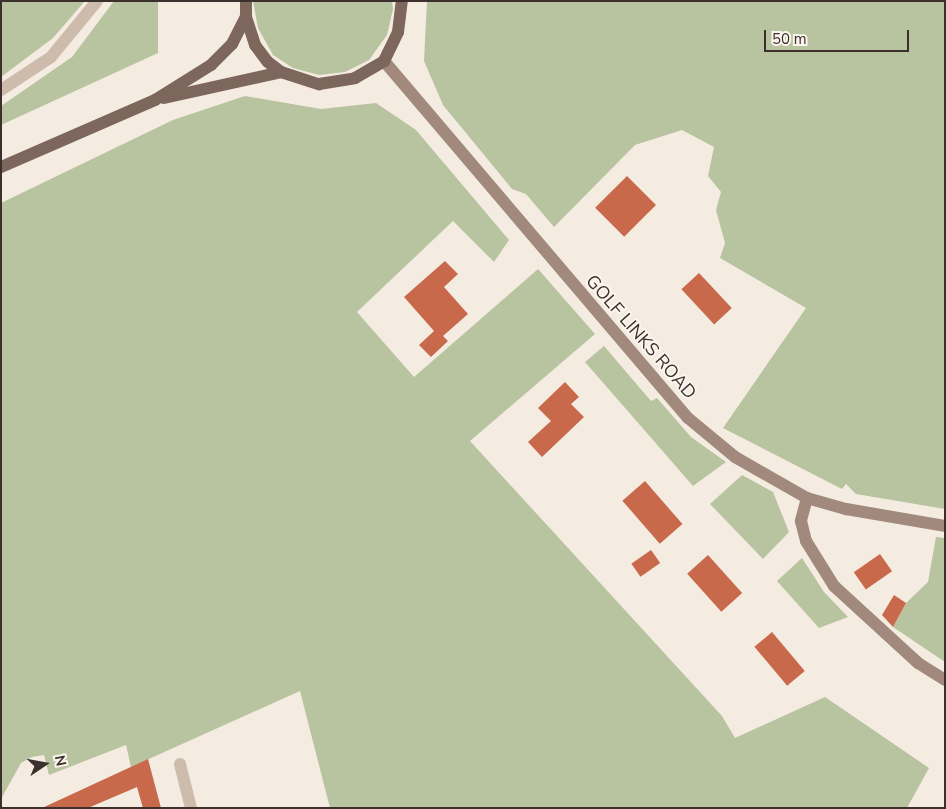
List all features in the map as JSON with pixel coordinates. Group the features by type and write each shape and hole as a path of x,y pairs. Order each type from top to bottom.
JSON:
{"main road":[{"path":"246,1 246,17 255,45 281,72 319,84 355,78 384,61 398,32 402,1"},
{"path":"1,167 155,100 211,65 232,44 246,17"},
{"name":"GOLF LINKS ROAD","path":"384,61 688,418 734,457 807,498 846,509 945,526"},
{"path":"155,100 281,72"},
{"path":"807,498 801,521 806,541 834,586 918,663 945,680"}],"street":[{"path":"1,90 51,57 97,1"},
{"path":"180,764 190,808"}],"green space":[{"path":"1,1 85,1 53,38 1,77"},
{"path":"114,1 158,1 158,53 1,125 1,106 72,57"},
{"path":"253,1 392,1 393,9 387,35 369,60 345,72 319,75 293,68 273,55 258,28"},
{"path":"427,1 945,1 945,509 856,494 846,484 842,489 723,428 806,308 720,258 725,243 716,210 721,192 708,176 714,147 682,130 635,145 554,227 526,194 512,189 443,105 424,61"},
{"path":"245,96 321,109 376,103 416,130 509,240 494,262 453,221 357,312 414,377 538,269 595,334 470,441 722,716 735,738 825,697 929,768 907,808 330,808 300,691 131,767 126,745 49,775 44,755 32,757 21,763 1,799 1,203 173,120"},
{"path":"604,346 651,401 657,398 691,437 726,462 693,486 585,362"},
{"path":"742,475 773,492 789,532 763,559 710,504"},
{"path":"936,537 945,538 945,662 893,627 906,603 928,582"},
{"path":"802,558 824,592 848,617 819,628 777,581"}],"building":[{"path":"627,176 656,205 624,237 595,208"},
{"path":"445,261 458,274 444,287 468,314 443,336 448,341 431,357 419,345 434,331 404,297"},
{"path":"699,273 732,308 714,324 681,289"},
{"path":"565,382 579,397 571,404 584,417 542,457 528,442 551,421 538,408"},
{"path":"645,481 682,524 660,544 622,501"},
{"path":"651,550 660,563 641,577 631,564"},
{"path":"880,554 892,571 866,590 854,572"},
{"path":"708,555 742,593 721,612 687,574"},
{"path":"894,595 906,603 893,627 882,615"},
{"path":"772,632 805,671 787,686 754,647"},
{"path":"148,759 161,808 143,808 137,787 88,808 42,808"}]}
